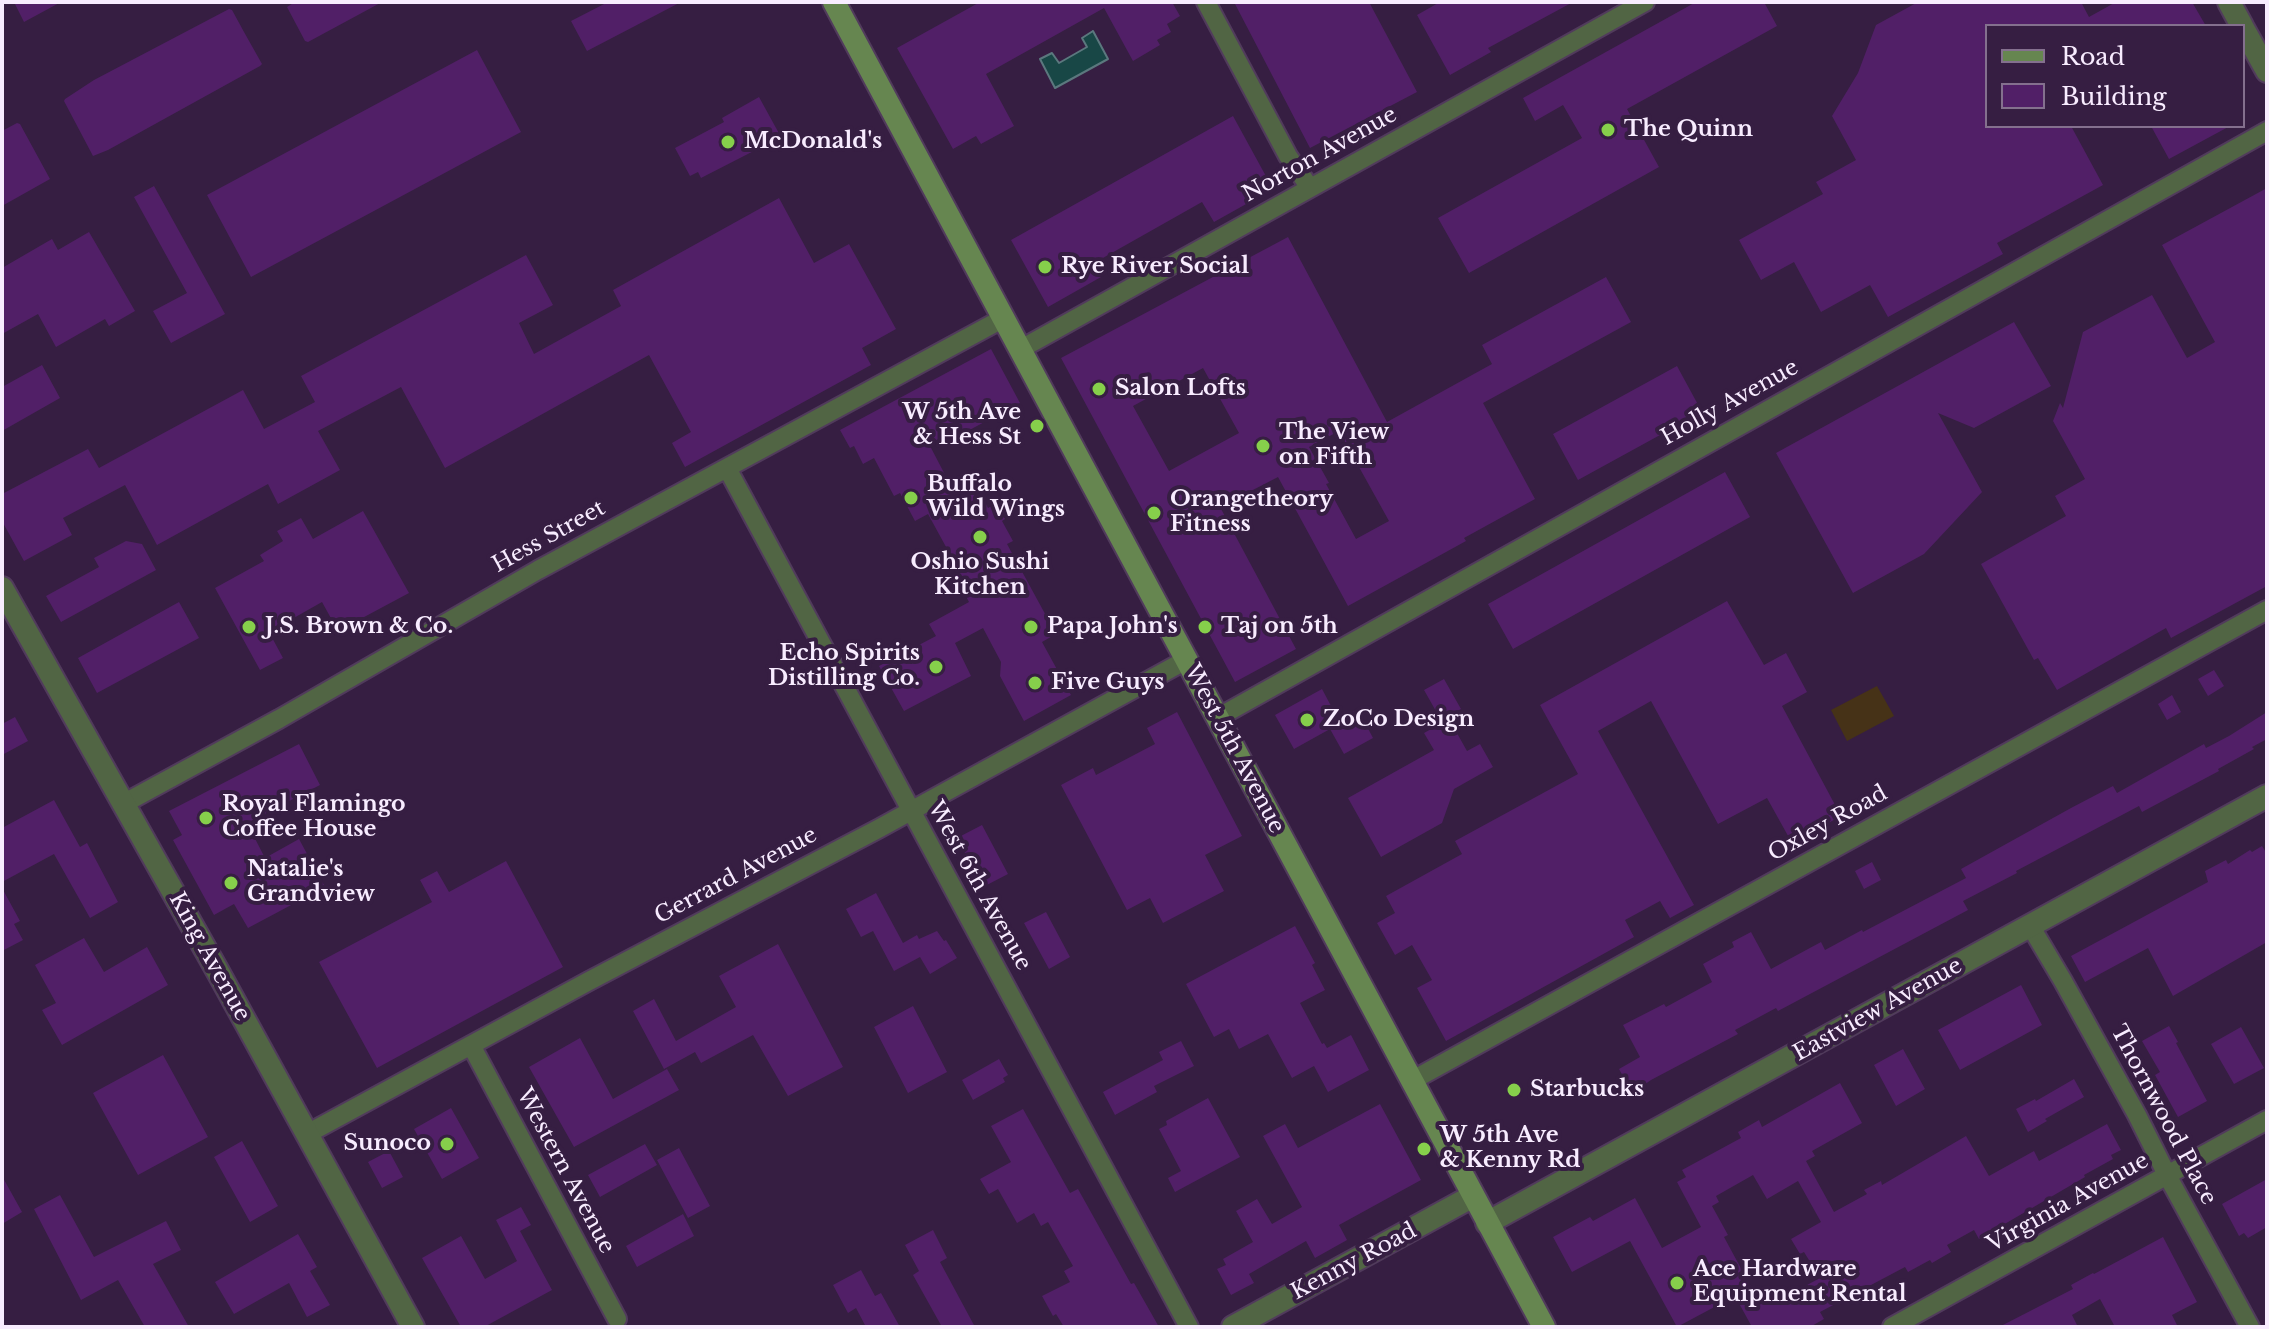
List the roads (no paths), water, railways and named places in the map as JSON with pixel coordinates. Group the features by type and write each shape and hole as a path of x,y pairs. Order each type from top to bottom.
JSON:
{"main road":[{"name":"West 5th Avenue","path":"834,2 1544,1327"}],"street":[{"path":"1206,2 1267,119 1310,188"},
{"name":"Norton Avenue","path":"1019,350 1645,2"},
{"path":"2229,2 2240,24"},
{"path":"2245,32 2267,71"},
{"name":"Holly Avenue","path":"1217,718 2267,131"},
{"name":"Hess Street","path":"123,804 279,719 538,570 1002,319"},
{"name":"West 6th Avenue","path":"727,468 1189,1327"},
{"name":"King Avenue","path":"2,588 413,1327"},
{"name":"Oxley Road","path":"1413,1080 2267,610"},
{"name":"Gerrard Avenue","path":"307,1134 1186,660"},
{"name":"Eastview Avenue","path":"1487,1223 2267,796"},
{"name":"Thornwood Place","path":"2031,927 2092,1033 2250,1327"},
{"name":"Western Avenue","path":"471,1045 617,1319"},
{"name":"Virginia Avenue","path":"1892,1327 2267,1120"},
{"name":"Kenny Road","path":"1233,1327 1473,1196"}],"place":[{"name":"The Quinn","path":"1608,130"},
{"name":"McDonald's","path":"728,142"},
{"name":"Rye River Social","path":"1045,267"},
{"name":"Salon Lofts","path":"1099,389"},
{"name":"W 5th Ave & Hess St","path":"1037,426"},
{"name":"The View on Fifth","path":"1263,446"},
{"name":"Buffalo Wild Wings","path":"911,498"},
{"name":"Orangetheory Fitness","path":"1154,513"},
{"name":"Oshio Sushi Kitchen","path":"980,537"},
{"name":"J.S. Brown & Co.","path":"249,627"},
{"name":"Papa John's","path":"1031,627"},
{"name":"Taj on 5th","path":"1205,627"},
{"name":"Echo Spirits Distilling Co.","path":"936,667"},
{"name":"Five Guys","path":"1035,683"},
{"name":"ZoCo Design","path":"1307,720"},
{"name":"Royal Flamingo Coffee House","path":"206,818"},
{"name":"Natalie's Grandview","path":"231,883"},
{"name":"Starbucks","path":"1514,1090"},
{"name":"Sunoco","path":"447,1144"},
{"name":"W 5th Ave & Kenny Rd","path":"1424,1149"},
{"name":"Ace Hardware Equipment Rental","path":"1677,1283"}]}
